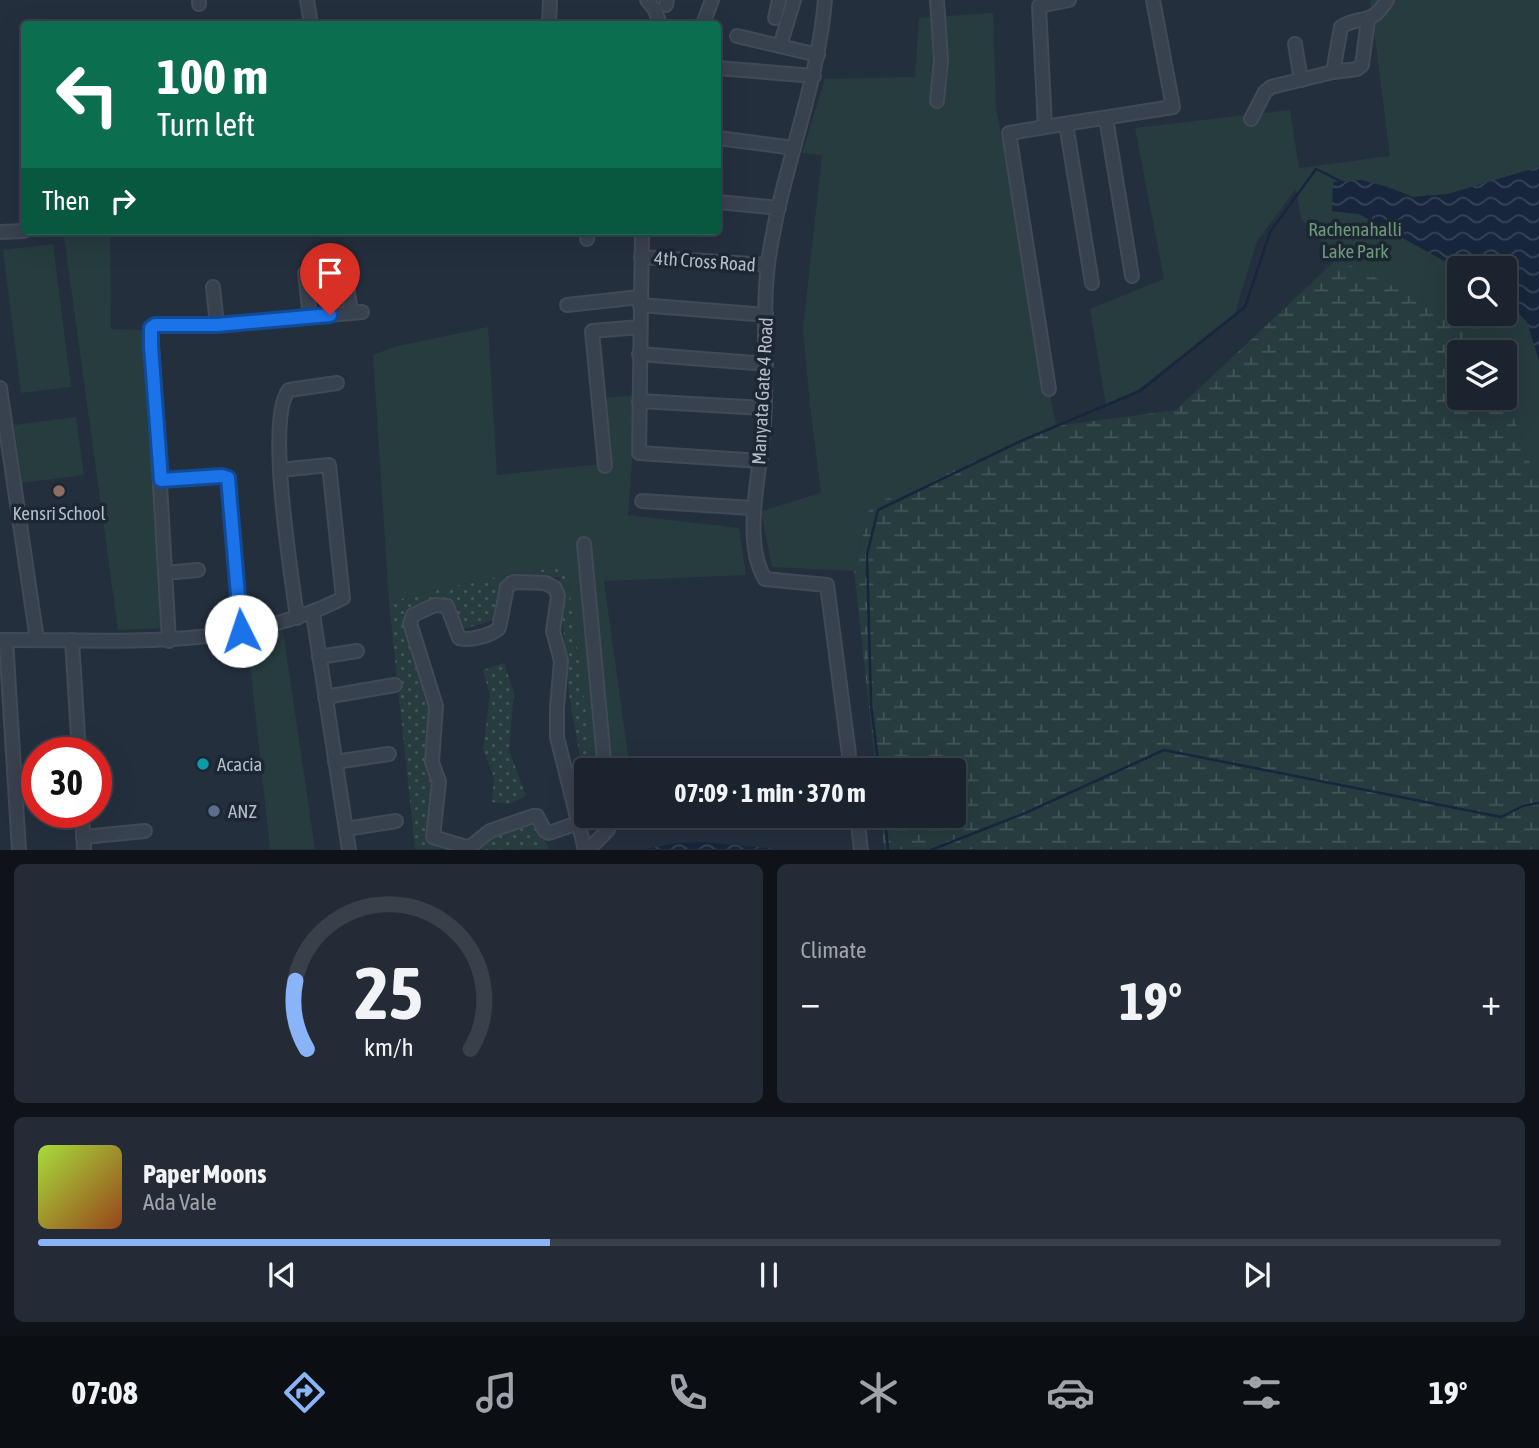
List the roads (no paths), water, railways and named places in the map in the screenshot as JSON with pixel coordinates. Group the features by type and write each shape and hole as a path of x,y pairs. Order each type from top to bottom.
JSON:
{"street":[{"path":"307,0 310,21"},
{"path":"549,21 550,0"},
{"path":"647,0 659,21"},
{"path":"704,21 712,0"},
{"path":"775,18 779,0"},
{"path":"780,46 794,0"},
{"name":"Manyata Gate 4 Road","path":"824,0 814,76 779,208 768,265 765,408 761,461 752,508 758,567 765,579 827,585 849,758"},
{"path":"937,0 941,60 937,100"},
{"path":"1049,388 1009,133 1173,107 1153,0"},
{"path":"1333,72 1341,27 1344,24 1367,20 1379,11 1387,0"},
{"path":"1045,127 1037,3 1060,1"},
{"path":"1251,119 1265,92 1271,88 1333,72 1357,69 1362,65 1367,20"},
{"path":"737,36 818,55"},
{"path":"1295,44 1301,80"},
{"path":"721,68 814,76"},
{"path":"1106,118 1132,276"},
{"path":"1066,124 1092,283"},
{"path":"721,138 794,148"},
{"path":"721,202 779,208"},
{"path":"0,232 21,231"},
{"path":"642,235 639,453 761,461"},
{"name":"4th Cross Road","path":"641,257 768,265"},
{"path":"169,640 151,328 155,325 217,325 357,313 345,270"},
{"path":"305,274 310,317"},
{"path":"213,287 217,325"},
{"path":"567,305 640,301 766,315"},
{"path":"605,466 592,331 640,327"},
{"path":"639,354 766,364"},
{"path":"297,618 281,470 280,425 285,396 289,390 337,383"},
{"path":"0,388 5,458 37,640"},
{"path":"639,401 765,408"},
{"path":"19,849 3,640 169,640 241,634 313,614 343,598 329,465 281,470"},
{"path":"161,480 222,476 228,478 241,634"},
{"path":"642,502 752,508"},
{"path":"584,544 604,758"},
{"path":"165,573 198,570"},
{"path":"545,583 555,588 558,596 553,631 561,661 556,729 558,747 578,823 549,834 537,816 533,816 490,831 475,844 466,847 433,837 439,782 432,762 436,706 410,623 413,615 435,605 447,607 459,638 465,640 495,632 499,628 507,587 510,584 545,583"},
{"path":"313,614 349,849"},
{"path":"72,640 78,737"},
{"path":"319,657 357,651"},
{"path":"325,697 395,685"},
{"path":"335,762 389,754"},
{"path":"346,829 396,821"},
{"path":"580,828 586,849 608,828"},
{"path":"858,828 861,849"},
{"path":"84,843 145,831"}],"water":[{"path":"1539,167 1539,360 1527,322 1517,312 1517,256 1447,256 1447,262 1359,214 1332,211 1333,182 1361,180 1413,197 1448,194"},
{"path":"703,842 777,849 645,849 676,843"}],"waterway":[{"path":"878,758 871,704 867,555 878,510 1023,440 1140,391 1245,307 1270,232 1316,169 1342,182"},
{"path":"931,850 1023,814 1164,750 1501,817 1523,806 1539,803"},
{"path":"886,828 888,850"}],"place":[{"name":"Kensri School","path":"59,491"},
{"name":"Acacia","path":"203,764"},
{"name":"ANZ","path":"214,811"}],"park label":[{"name":"Rachenahalli Lake Park","path":"1355,240"}]}
